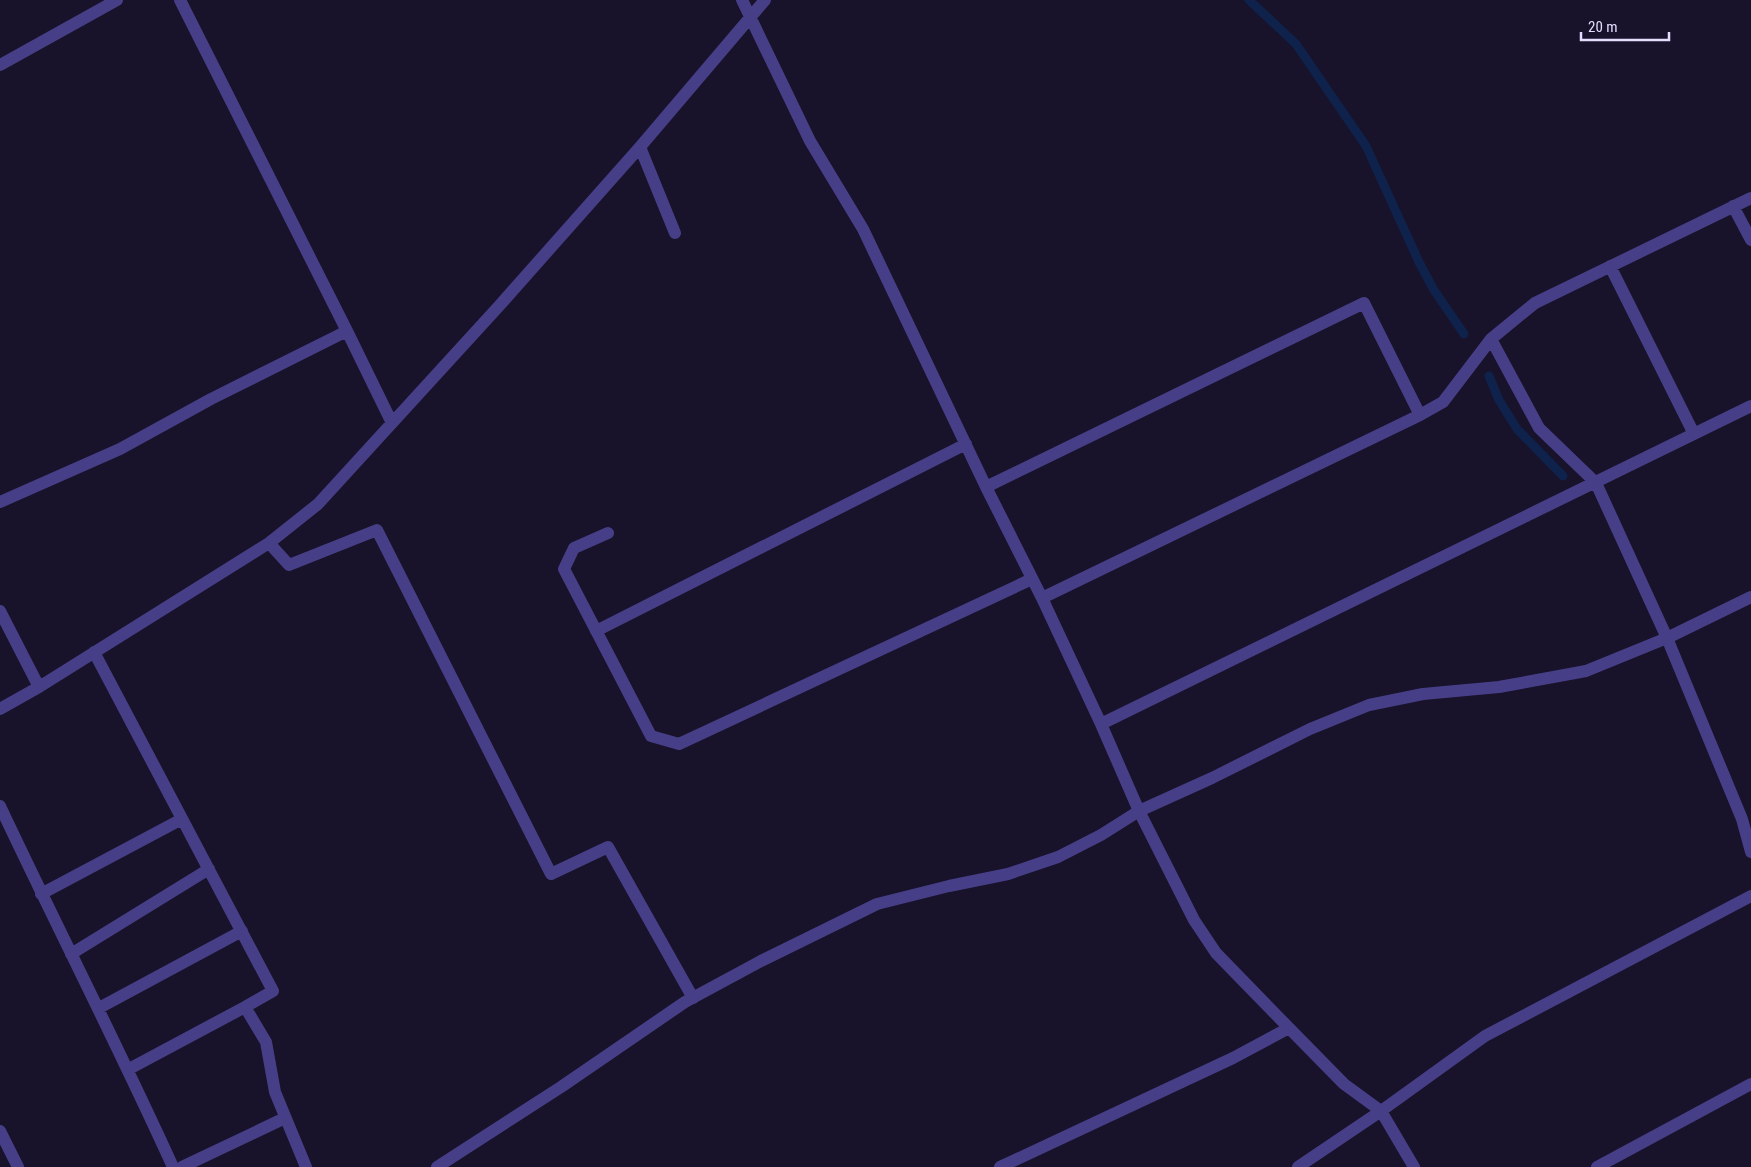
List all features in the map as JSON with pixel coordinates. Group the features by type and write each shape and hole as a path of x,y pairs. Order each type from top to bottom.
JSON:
{"street":[{"path":"0,64 117,0"},
{"path":"180,0 392,423"},
{"path":"742,0 749,18 810,141 862,229 1042,598 1139,811 1194,920 1216,953 1288,1028 1344,1084 1381,1111 1414,1167"},
{"path":"0,709 269,543 318,504 505,299 640,147 765,0"},
{"path":"640,147 675,233"},
{"path":"1042,598 1443,402 1491,339 1535,302 1751,198"},
{"path":"1734,206 1751,240"},
{"path":"1610,266 1694,434"},
{"path":"986,486 1364,303 1420,414"},
{"path":"0,502 120,449 211,398 347,331"},
{"path":"1491,339 1539,428 1596,483 1667,638 1742,819 1751,852"},
{"path":"1101,724 1751,406"},
{"path":"596,630 966,444"},
{"path":"269,543 288,565 377,530 551,874 608,847 693,998"},
{"path":"608,533 574,548 564,569 651,736 679,744 1032,579"},
{"path":"437,1167 693,998 761,961 877,904 1008,874 1058,857 1101,835 1139,811 1310,730 1370,705 1423,694 1499,687 1586,671 1667,638 1751,597"},
{"path":"0,612 38,687"},
{"path":"94,652 273,991 128,1069"},
{"path":"0,806 174,1167"},
{"path":"42,894 182,819"},
{"path":"71,954 209,869"},
{"path":"1298,1167 1381,1111 1485,1036 1751,896"},
{"path":"99,1008 242,931"},
{"path":"246,1007 266,1042 275,1092 306,1167"},
{"path":"1000,1167 1233,1058 1288,1028"},
{"path":"1597,1167 1751,1084"},
{"path":"182,1167 285,1118"},
{"path":"0,1131 14,1166"}],"waterway":[{"path":"1249,0 1296,44 1366,146 1419,262 1434,290 1464,334"},
{"path":"1489,376 1499,400 1517,429 1563,476"}]}
